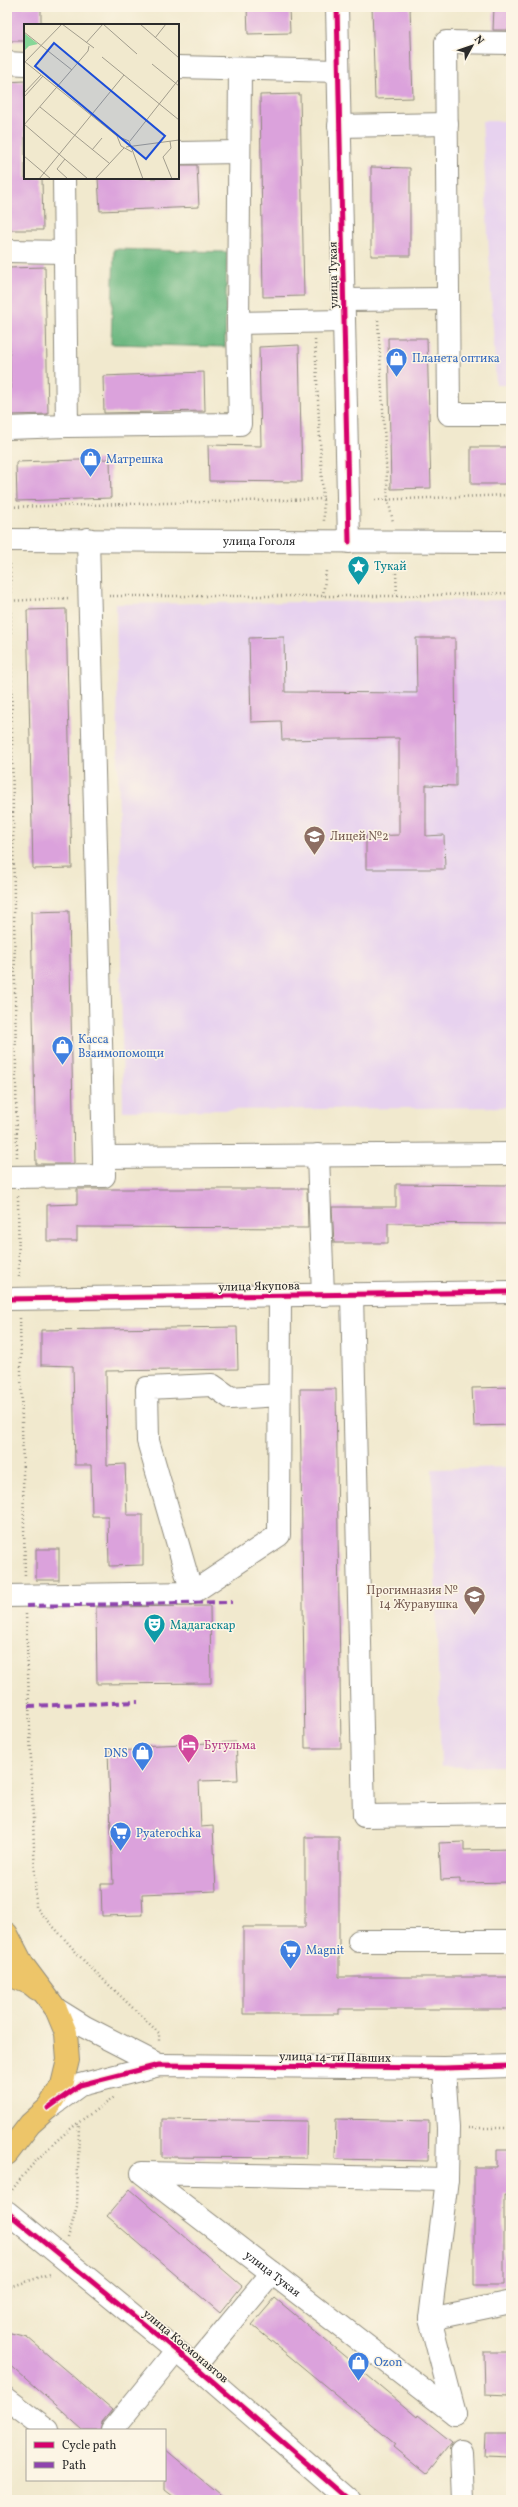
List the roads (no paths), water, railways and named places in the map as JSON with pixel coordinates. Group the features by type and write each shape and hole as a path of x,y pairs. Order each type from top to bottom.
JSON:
{"main road":[{"path":"7,1934 23,1965 51,2003 66,2033 68,2060 62,2085 48,2108 30,2124 7,2154"},
{"path":"7,1974 31,1984 51,2003"},
{"path":"7,2133 30,2124"}],"street":[{"name":"улица Тукая","path":"337,7 349,542"},
{"path":"511,43 446,42 449,414 511,414"},
{"path":"7,63 24,64"},
{"path":"179,67 338,71"},
{"path":"7,428 240,424 238,323 240,69"},
{"path":"339,126 447,124"},
{"path":"179,153 239,152"},
{"path":"64,179 67,426"},
{"path":"7,251 65,252"},
{"path":"343,300 448,299"},
{"path":"238,323 344,321"},
{"name":"улица Гоголя","path":"8,534 88,539 511,542"},
{"path":"12,1177 104,1176 88,539"},
{"path":"104,1157 511,1154"},
{"path":"318,1155 323,1295"},
{"name":"улица Якупова","path":"13,1299 511,1292"},
{"path":"352,1294 364,1816 511,1814"},
{"path":"16,1596 192,1593 279,1535 280,1295"},
{"path":"192,1593 148,1441 147,1388 212,1385 231,1398 279,1395"},
{"path":"359,1941 511,1941"},
{"path":"51,2003 85,2027 159,2065"},
{"path":"48,2108 80,2085 159,2065"},
{"name":"улица 14-ти Павших","path":"159,2065 444,2068 511,2066"},
{"name":"улица Тукая","path":"444,2068 448,2128 447,2179 430,2319 455,2414 142,2173 447,2179"},
{"name":"улица Космонавтов","path":"7,2212 64,2257 195,2366 349,2500"},
{"path":"195,2366 272,2273"},
{"path":"430,2319 511,2302"},
{"path":"113,2429 176,2351"},
{"path":"7,2399 47,2429"},
{"path":"461,2451 463,2500"}],"place":[{"name":"Планета оптика","path":"396,378"},
{"name":"Матрешка","path":"91,478"},
{"name":"Тукай","path":"359,586"},
{"name":"Лицей №2","path":"315,856"},
{"name":"Касса Взаимопомощи","path":"63,1066"},
{"name":"Прогимназия № 14 Журавушка","path":"474,1616"},
{"name":"Мадагаскар","path":"154,1644"},
{"name":"Бугульма","path":"188,1764"},
{"name":"DNS","path":"143,1772"},
{"name":"Pyaterochka","path":"121,1852"},
{"name":"Magnit","path":"291,1970"},
{"name":"Ozon","path":"359,2382"}]}
